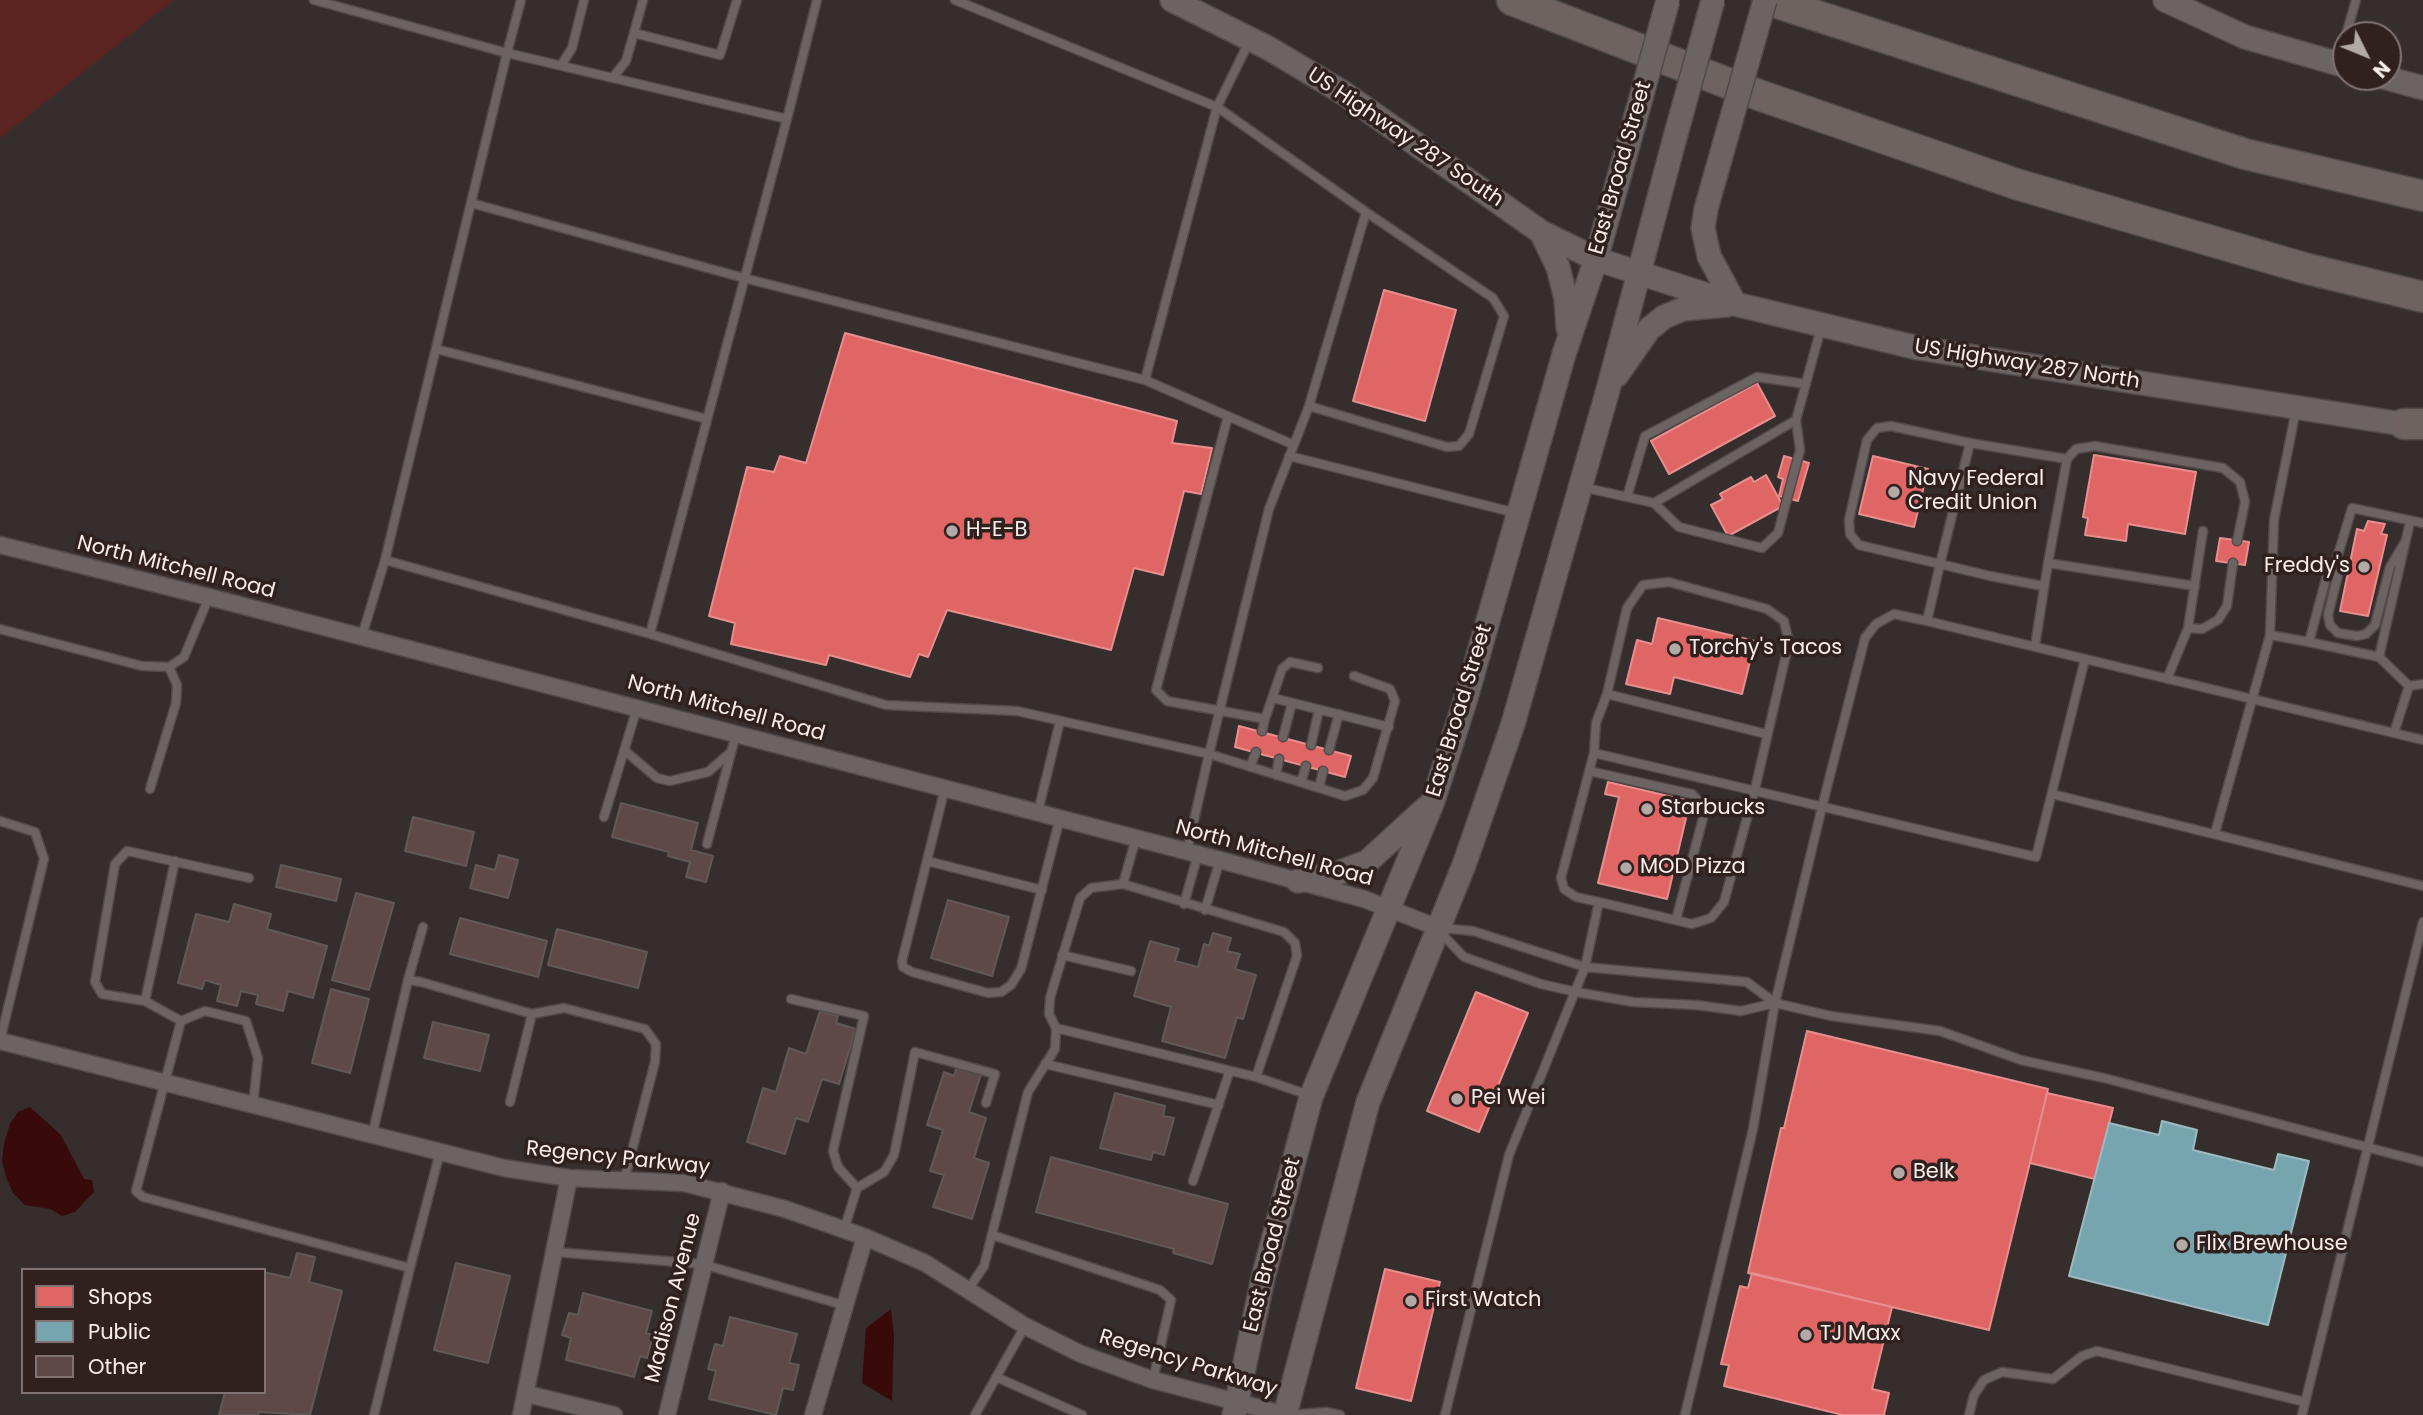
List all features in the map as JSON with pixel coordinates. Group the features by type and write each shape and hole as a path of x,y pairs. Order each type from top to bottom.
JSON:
{"highway":[{"path":"1512,0 1756,94 2016,184 2304,268 2423,297"},
{"path":"1766,0 2245,154 2423,196"}],"main road":[{"name":"US Highway 287 South","path":"1172,0 1251,39 1342,92 1541,232 1596,259 1638,271"},
{"name":"East Broad Street","path":"1236,1409 1263,1278 1311,1097 1391,909 1433,801 1466,698 1568,342 1596,259 1668,0"},
{"name":"East Broad Street","path":"1286,1415 1368,1102 1436,927 1464,864 1513,724 1609,386 1713,0"},
{"path":"1609,386 1649,329 1664,317 1682,309 1735,304 1709,256 1703,228 1706,209 1766,0"},
{"path":"2165,0 2245,37 2332,62"},
{"path":"2402,82 2423,88"},
{"path":"1541,232 1558,267 1566,299 1568,342"},
{"name":"US Highway 287 North","path":"1638,271 1735,304 1918,348 2417,425"},
{"path":"1298,881 1338,873 1367,862 1433,801"}],"street":[{"name":"North Mitchell Road","path":"0,545 362,636 1220,860 1391,909 1436,927"},
{"name":"Regency Parkway","path":"0,1041 504,1168 569,1178 684,1183 785,1209 865,1237 925,1264 1025,1326 1081,1354 1236,1409 1286,1415"},
{"path":"521,1415 569,1178"},
{"name":"Madison Avenue","path":"667,1415 722,1191"},
{"path":"813,1415 865,1237"},
{"path":"527,1394 614,1415"}],"lane":[{"path":"314,0 507,53 787,118"},
{"path":"362,636 385,560 521,0"},
{"path":"562,64 572,48 584,0"},
{"path":"614,76 626,61 643,0"},
{"path":"634,33 720,55 737,0"},
{"path":"650,634 817,0"},
{"path":"955,0 1217,107 1493,298 1504,316 1469,434 1459,446 1447,447 1309,406"},
{"path":"2350,21 2356,0"},
{"path":"1145,380 1217,107 1251,39"},
{"path":"471,203 744,278 1145,380 1294,444"},
{"path":"1184,904 1209,754 1222,711 1269,509 1309,406 1366,212"},
{"path":"1579,486 1654,503 1679,527 1762,548 1778,533 1801,450 1796,420 1822,325"},
{"path":"436,349 707,419"},
{"path":"1627,497 1645,436 1757,377 1806,384"},
{"path":"2215,833 2250,699 2270,635 2274,520 2297,407"},
{"path":"1228,416 1156,690 1167,701 1265,719"},
{"path":"1654,503 1796,420"},
{"path":"2043,586 1859,545 1850,534 1849,520 1867,440 1877,428 1891,426 1970,443 2067,459"},
{"path":"1927,621 1970,443"},
{"path":"2035,646 2043,586 2067,459 2076,449 2095,446 2223,468 2240,482 2245,502 2237,541"},
{"path":"1289,456 1519,514"},
{"path":"2309,642 2327,575 2337,558 2352,508 2423,523"},
{"path":"2379,657 2410,522"},
{"path":"2167,679 2188,628 2203,531"},
{"path":"2337,558 2338,575 2328,615 2330,625 2338,633 2357,636 2366,634 2375,625 2390,567 2404,542"},
{"path":"385,560 650,634 886,705 1017,711 1209,754 1345,796 1363,790 1373,778 1390,727 1395,701 1390,690 1353,676"},
{"path":"2049,563 2195,586"},
{"path":"2188,628 2202,629 2218,620 2227,606 2233,564"},
{"path":"1669,582 1767,609 1784,621 1788,642 1766,734 1755,789 1724,902 1711,918 1692,924 1576,897 1564,889 1561,878 1590,771 1596,723 1607,694 1627,608 1643,585 1669,582"},
{"path":"0,629 142,666 169,667 184,657 209,597"},
{"path":"1685,1415 1753,1129 1775,1003 1822,807 1865,638 1876,624 1894,614 2423,740"},
{"path":"2270,635 2379,657 2409,686"},
{"path":"1594,753 2036,857 2085,659"},
{"path":"1262,732 1282,669 1290,662 1318,668"},
{"path":"150,789 176,704 177,685 169,667"},
{"path":"2409,686 2423,684"},
{"path":"2394,733 2409,686"},
{"path":"1607,694 1766,734"},
{"path":"1273,698 1390,727"},
{"path":"1283,737 1292,703"},
{"path":"604,817 637,708"},
{"path":"1311,745 1319,710"},
{"path":"1329,750 1339,715"},
{"path":"1038,812 1060,721"},
{"path":"707,844 736,734"},
{"path":"624,751 657,778 670,780 708,772 731,752"},
{"path":"1251,767 1256,752"},
{"path":"1276,775 1279,759"},
{"path":"1301,782 1306,766"},
{"path":"1319,788 1323,771"},
{"path":"1590,771 1692,794 1701,804 1703,818 1676,920"},
{"path":"945,788 902,961 903,967 988,993 1001,992 1011,985 1021,969 1060,818"},
{"path":"2052,794 2423,886"},
{"path":"0,821 35,832 44,859 0,1041"},
{"path":"1123,884 1136,838"},
{"path":"181,1021 145,1000 102,994 94,982 115,864 127,850 249,878"},
{"path":"1205,910 1220,860"},
{"path":"927,861 1042,890"},
{"path":"145,1000 175,862"},
{"path":"968,1290 984,1266 1028,1092 1055,1049 1056,1028 1049,1014 1050,998 1080,898 1091,888 1123,884 1284,932 1295,943 1297,956 1256,1077"},
{"path":"1445,1415 1509,1154 1585,967 1599,902"},
{"path":"2302,1415 2423,922"},
{"path":"372,1136 408,980 424,927"},
{"path":"1436,927 1474,931 1585,967 1747,982 1775,1003 1831,1016 1940,1031 2021,1060 2104,1077 2423,1162"},
{"path":"1436,927 1464,957 1541,984 1576,992 1633,1002 1696,1005 1741,1011 1775,1003"},
{"path":"1062,955 1131,971"},
{"path":"408,980 532,1014 564,1008 645,1028 656,1044 655,1062 624,1181"},
{"path":"791,999 864,1016 833,1151 838,1167 857,1188"},
{"path":"181,1021 205,1011 246,1021 258,1058 253,1105"},
{"path":"510,1102 532,1014"},
{"path":"181,1021 136,1191 143,1197 410,1268"},
{"path":"1056,1028 1229,1073 1256,1077 1311,1097"},
{"path":"844,1230 857,1188 884,1172 894,1155 915,1052 995,1074 986,1103"},
{"path":"1045,1064 1219,1105"},
{"path":"1193,1181 1229,1073"},
{"path":"374,1415 440,1152"},
{"path":"992,1235 1160,1290 1171,1300 1153,1380"},
{"path":"555,1252 702,1264 843,1305"},
{"path":"975,1415 1025,1326"},
{"path":"1969,1415 1973,1395 1984,1380 2002,1372 2053,1379 2082,1356 2097,1352 2305,1402"},
{"path":"996,1377 1082,1415"},
{"path":"1286,1415 1326,1412 1340,1415"}],"shaded area":[{"path":"0,0 174,0 0,138"},
{"path":"30,1107 61,1135 84,1179 92,1180 94,1192 75,1212 62,1216 50,1209 25,1205 13,1193 6,1177 2,1161 10,1124 18,1112"},
{"path":"891,1309 894,1336 892,1401 862,1383 866,1328"}],"building: Shops":[{"path":"1384,290 1456,310 1425,421 1353,401"},
{"name":"H-E-B","path":"845,333 1177,421 1172,443 1212,448 1201,494 1184,491 1163,575 1134,568 1111,650 947,610 928,657 919,654 910,677 829,655 826,665 731,644 735,623 709,616 747,467 774,472 780,456 806,463"},
{"path":"1757,383 1775,416 1669,474 1651,441"},
{"path":"2094,455 2196,472 2185,534 2128,524 2126,541 2085,535 2088,518 2083,517"},
{"path":"1784,456 1809,463 1798,501 1779,496 1783,479 1778,477"},
{"name":"Navy Federal Credit Union","path":"1873,456 1928,469 1914,527 1859,514"},
{"path":"1766,475 1783,506 1728,536 1711,505 1723,499 1720,494 1751,477 1754,482"},
{"name":"Freddy's","path":"2368,521 2385,524 2381,534 2387,535 2368,616 2340,611 2357,529 2364,531"},
{"path":"2220,538 2249,542 2245,565 2216,561"},
{"path":"1658,618 1755,641 1742,694 1674,677 1670,694 1626,684 1637,640 1652,644"},
{"path":"1239,726 1351,756 1345,777 1235,747"},
{"path":"1608,782 1690,801 1667,899 1598,883 1619,797 1605,794"},
{"path":"1476,992 1528,1013 1479,1132 1427,1111"},
{"name":"Belk","path":"1807,1031 2048,1089 1989,1330 1748,1273 1781,1128 1784,1128"},
{"path":"2047,1093 2113,1108 2095,1179 2030,1163"},
{"path":"1385,1269 1440,1282 1411,1401 1356,1388"},
{"name":"TJ Maxx","path":"1752,1273 1892,1307 1872,1389 1889,1393 1884,1415 1843,1415 1724,1386 1729,1365 1721,1364 1740,1286 1748,1288"}],"building: Public":[{"name":"Flix Brewhouse","path":"2162,1121 2197,1130 2193,1150 2274,1170 2278,1154 2309,1161 2268,1325 2069,1276 2109,1123 2159,1135"}],"building: Other":[{"path":"621,803 698,823 691,850 713,856 706,882 686,877 690,862 668,856 669,852 612,837"},
{"path":"413,817 474,832 466,866 405,851"},
{"path":"499,855 518,860 508,898 470,888 476,865 495,870"},
{"path":"281,865 341,879 336,901 276,887"},
{"path":"356,893 394,903 369,990 332,980"},
{"path":"948,900 1009,917 992,976 931,958"},
{"path":"234,904 271,914 267,929 327,946 313,998 288,991 283,1011 256,1004 258,995 241,991 237,1006 217,1001 221,985 205,980 202,989 178,983 196,914 229,922"},
{"path":"460,918 547,941 538,977 450,954"},
{"path":"557,929 647,952 638,988 548,965"},
{"path":"1213,933 1231,938 1227,951 1240,954 1235,969 1256,975 1243,1019 1237,1017 1225,1058 1162,1041 1171,1007 1134,996 1150,941 1179,949 1175,961 1198,967 1204,944 1209,946"},
{"path":"331,989 369,999 350,1073 312,1063"},
{"path":"820,1011 838,1016 836,1023 856,1029 839,1084 822,1079 808,1122 796,1118 785,1154 747,1142 763,1088 776,1092 789,1048 806,1054"},
{"path":"433,1022 489,1035 480,1071 424,1058"},
{"path":"957,1066 981,1074 969,1112 986,1118 974,1158 989,1163 972,1219 933,1207 944,1175 930,1171 943,1130 927,1125 944,1072 954,1076"},
{"path":"1115,1093 1165,1106 1163,1116 1174,1118 1164,1155 1153,1152 1151,1160 1100,1148"},
{"path":"1051,1157 1228,1204 1212,1264 1173,1253 1174,1249 1036,1212"},
{"path":"297,1253 315,1257 309,1282 342,1291 310,1415 259,1412 258,1415 219,1415 224,1394 266,1394 266,1272 290,1278"},
{"path":"456,1263 510,1276 488,1363 434,1350"},
{"path":"583,1293 652,1311 646,1333 653,1335 647,1358 640,1356 634,1377 566,1360 571,1338 562,1335 569,1313 578,1315"},
{"path":"730,1317 797,1334 789,1363 799,1365 793,1390 783,1388 776,1415 709,1399 716,1371 708,1369 715,1344 723,1346"}],"place":[{"name":"Navy Federal Credit Union","path":"1894,492"},
{"name":"H-E-B","path":"952,531"},
{"name":"Freddy's","path":"2364,567"},
{"name":"Torchy's Tacos","path":"1675,649"},
{"name":"Starbucks","path":"1647,809"},
{"name":"MOD Pizza","path":"1626,868"},
{"name":"Pei Wei","path":"1457,1099"},
{"name":"Belk","path":"1899,1173"},
{"name":"Flix Brewhouse","path":"2182,1245"},
{"name":"First Watch","path":"1411,1301"},
{"name":"TJ Maxx","path":"1806,1335"}]}
